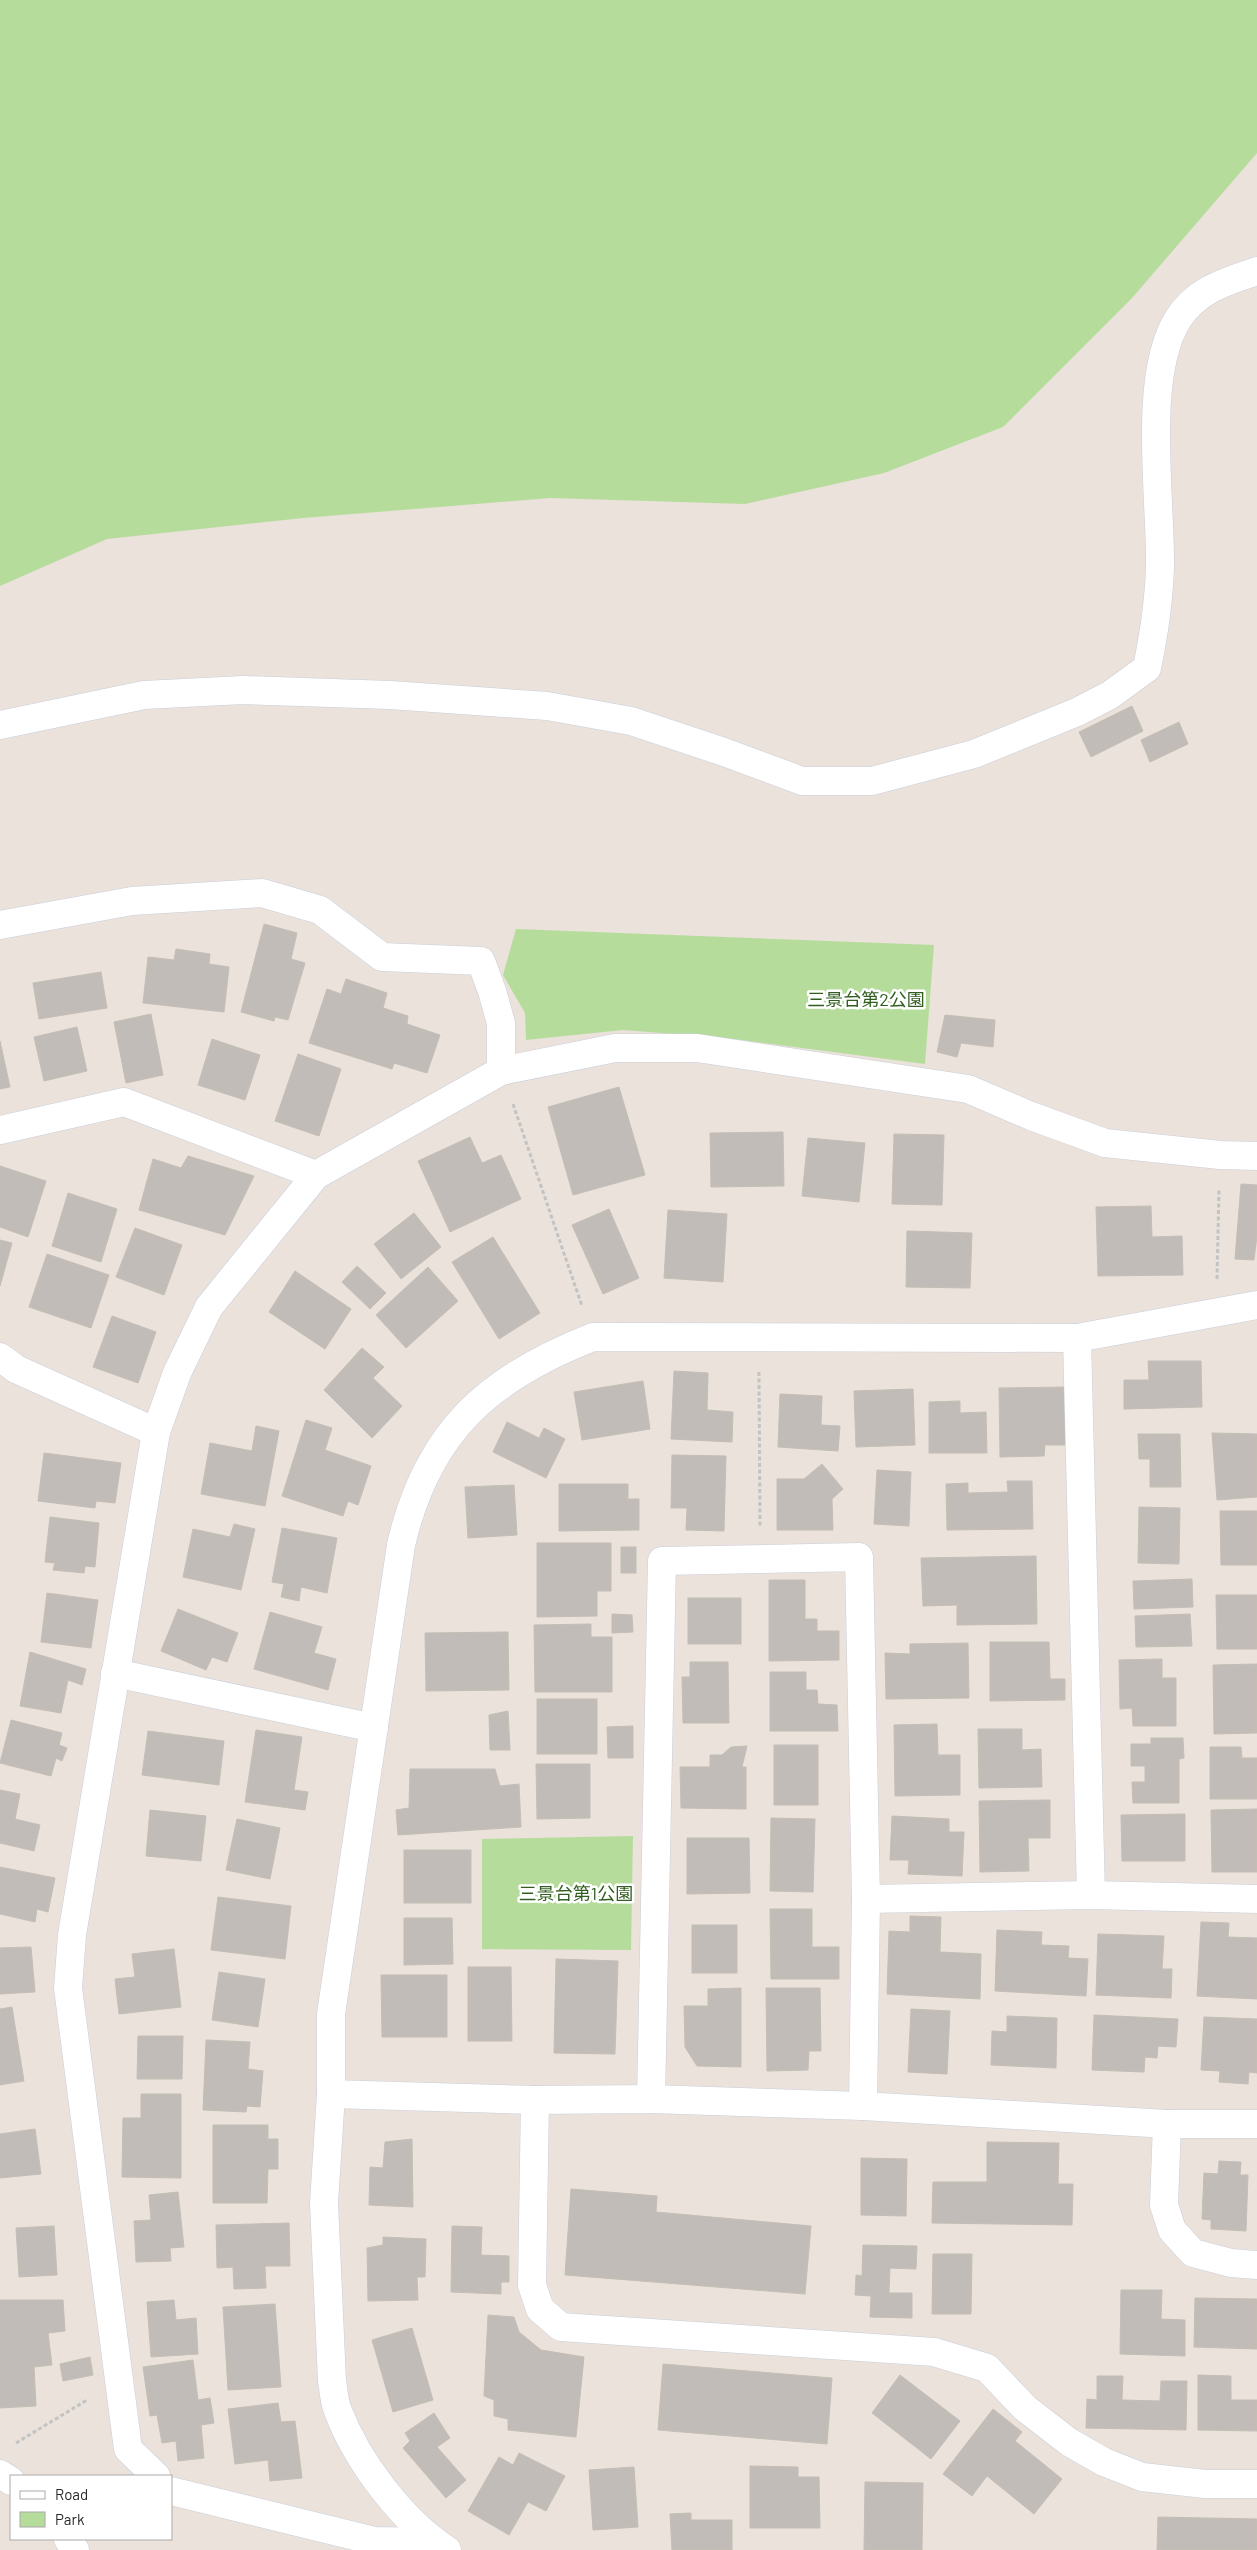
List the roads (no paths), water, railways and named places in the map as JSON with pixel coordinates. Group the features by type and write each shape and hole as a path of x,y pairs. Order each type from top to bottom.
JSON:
{"street":[{"path":"0,725 144,695 243,690 341,693 546,706 631,721 724,752 802,781 872,782 974,754 1077,712 1110,695 1146,668 1157,617 1160,566 1156,403 1165,346 1179,318 1208,289 1257,271"},
{"path":"0,925 132,901 242,894 262,893 312,907 320,910 382,957 480,961 492,991 501,1023 501,1071"},
{"path":"155,2475 128,2449 68,1988 72,1935 156,1432 176,1373 209,1307 316,1175 501,1071 615,1048 697,1048 968,1089 1031,1116 1105,1143 1220,1155 1257,1156"},
{"path":"0,1130 124,1102 316,1175"},
{"path":"440,2546 410,2519 382,2485 352,2442 337,2410 332,2381 324,2203 331,2094 331,2014 401,1545 409,1510 425,1475 441,1448 462,1418 492,1390 528,1366 593,1337 1077,1338 1257,1304"},
{"path":"1077,1338 1091,1895"},
{"path":"0,1357 16,1369 156,1432"},
{"path":"651,2099 662,1561 859,1557 866,1899 863,2106"},
{"path":"116,1673 374,1728"},
{"path":"866,1899 1091,1895 1257,1899"},
{"path":"331,2094 535,2100 651,2099 863,2106 1167,2124 1257,2124"},
{"path":"535,2100 532,2285 540,2310 562,2327 934,2352 987,2368 1025,2408 1069,2442 1104,2462 1142,2477 1206,2484 1257,2484"},
{"path":"1167,2124 1164,2205 1172,2230 1193,2254 1231,2263 1257,2265"},
{"path":"172,2491 375,2542 440,2546"}],"park label":[{"name":"三景台第2公園","path":"866,999"},
{"name":"三景台第1公園","path":"576,1893"}]}
